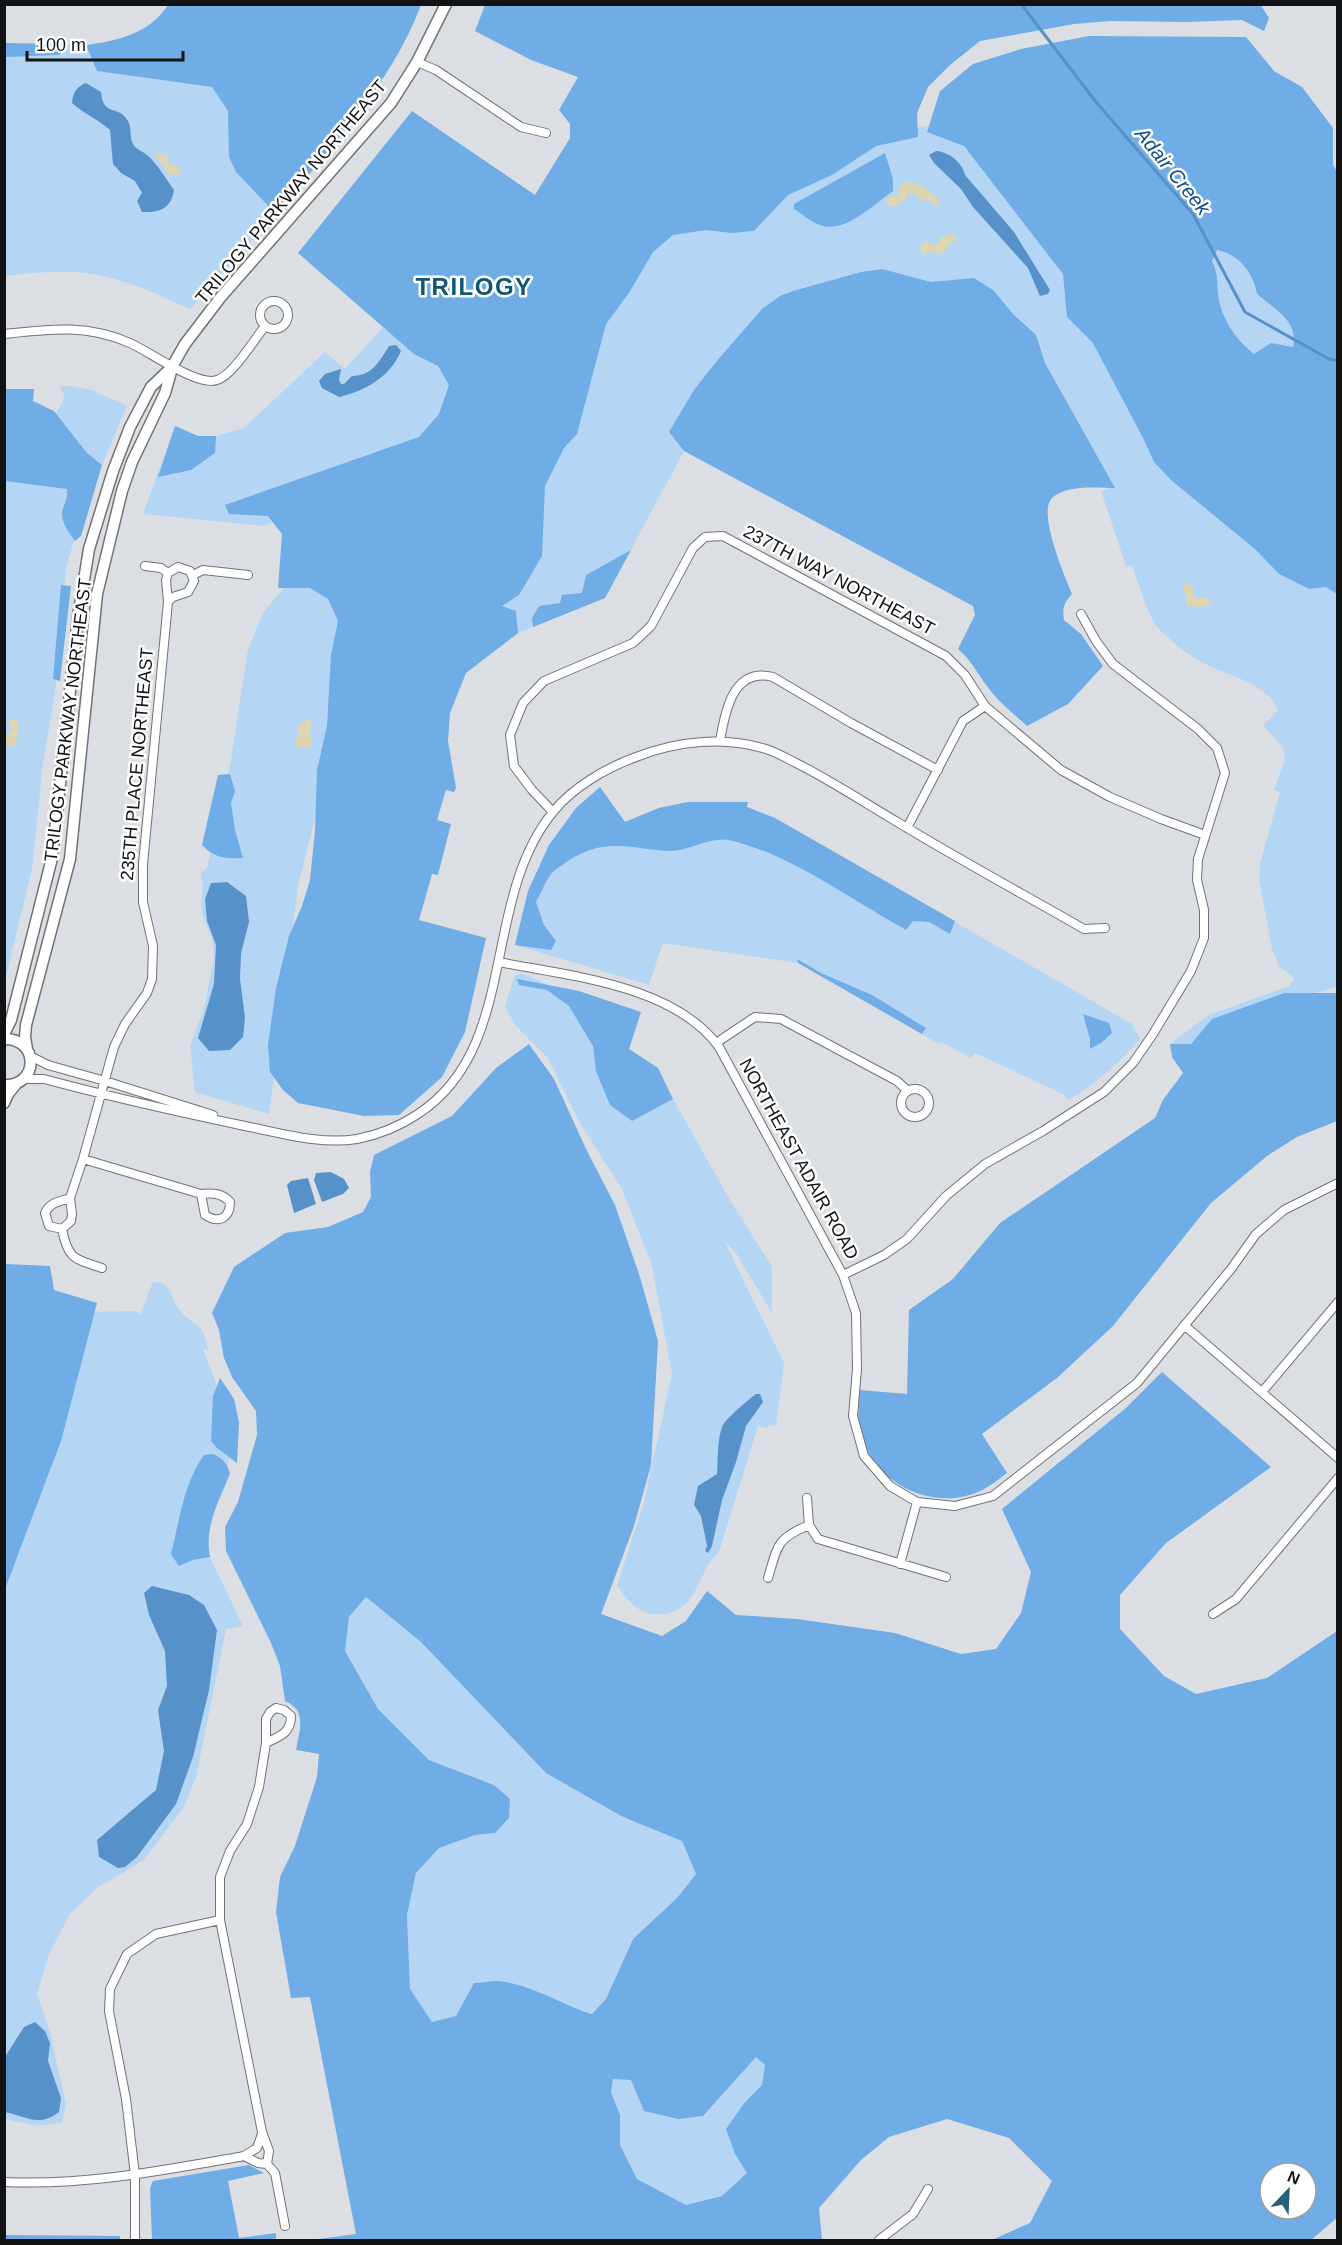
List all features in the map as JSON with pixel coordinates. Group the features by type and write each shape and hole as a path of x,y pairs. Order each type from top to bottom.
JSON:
{"street":[{"name":"TRILOGY PARKWAY NORTHEAST","path":"21,1081 29,1072 26,1025 72,848 97,594 125,481 165,393 173,365 185,344 220,298 391,103 417,62 446,4"},
{"path":"417,62 436,69 521,126 546,133"},
{"path":"4,334 61,328 91,330 131,344 207,381 220,379 265,326"},
{"name":"TRILOGY PARKWAY NORTHEAST","path":"4,1034 11,1020 52,858 78,617 89,549 113,471 130,427 151,387 173,365"},
{"name":"237TH WAY NORTHEAST","path":"553,812 532,790 514,765 510,735 523,703 544,681 642,637 651,626 693,548 705,537 723,536 946,656 965,675 985,706 1061,770 1110,797 1205,835"},
{"path":"145,566 161,568 168,573 178,567 190,571 194,581 188,592 173,597 168,602"},
{"path":"193,576 203,570 248,575"},
{"name":"235TH PLACE NORTHEAST","path":"62,1229 71,1221 70,1198 84,1159 114,1047 121,1031 147,993 152,979 153,946 142,884 168,602 166,580 168,573"},
{"path":"843,1275 884,1255 907,1239 946,1196 985,1164 1104,1092 1133,1063 1191,970 1204,938 1204,910 1197,880 1198,859 1225,772 1217,748 1198,729 1113,664 1096,641 1082,614"},
{"path":"720,741 725,714 737,687 745,680 762,674 773,677 938,770"},
{"path":"907,828 963,721 985,706"},
{"path":"4,1085 44,1079 101,1095 313,1140 355,1139 407,1122 446,1092 473,1052 499,962 501,942 514,890 524,862 553,812 572,793 593,778 625,761 675,745 728,741 768,749 818,774 907,828 1084,929 1105,928"},
{"name":"NORTHEAST ADAIR ROAD","path":"499,962 569,975 644,994 676,1008 716,1043 843,1275 856,1313 857,1368 853,1416 864,1456 890,1486 917,1502"},
{"path":"716,1043 755,1017 781,1019 897,1081 908,1090"},
{"path":"4,1039 14,1040 48,1065 251,1127"},
{"path":"4,1103 8,1094 21,1081"},
{"path":"84,1159 201,1194"},
{"path":"900,1564 917,1502 955,1506 993,1496 1137,1383 1256,1234 1284,1210 1338,1183"},
{"path":"70,1198 54,1202 48,1207 45,1214 49,1226 62,1229 67,1250 76,1259 102,1268"},
{"path":"1262,1392 1338,1302"},
{"path":"1184,1325 1338,1458"},
{"path":"1213,1614 1236,1599 1338,1478"},
{"path":"807,1497 809,1525 818,1539 946,1577"},
{"path":"768,1578 779,1544 789,1534 809,1525"},
{"path":"266,1743 259,1787 246,1824 230,1851 220,1877 220,1920 262,2132 269,2151 267,2164"},
{"path":"135,2241 135,2175 126,2099 109,2011 110,1989 127,1954 156,1934 220,1920"},
{"path":"4,2182 79,2181 135,2175 244,2156 257,2148 262,2132"},
{"path":"244,2156 258,2163 267,2164 275,2173 285,2226"},
{"path":"879,2241 913,2214 928,2189"}],"shaded area":[{"path":"1260,4 1269,18 1264,31 1242,20 1110,21 1074,24 980,41 950,65 928,87 917,113 918,137 876,146 832,175 788,195 754,231 732,233 706,230 673,235 653,252 629,293 606,324 577,434 564,448 545,486 542,556 519,595 502,606 516,611 518,633 466,673 450,713 448,741 456,788 454,792 446,790 437,820 451,824 438,875 432,874 419,920 486,938 465,1032 442,1077 399,1115 364,1116 298,1103 283,1090 270,1072 268,1045 276,988 289,936 310,880 315,831 317,770 327,726 331,655 338,621 328,599 310,588 278,588 282,534 268,516 229,514 225,505 419,437 439,414 449,385 438,366 414,354 298,253 412,111 535,195 570,138 570,124 559,110 578,77 531,60 475,31 485,5"},
{"path":"168,5 421,5 393,62 376,89 276,214 236,172 229,157 228,111 212,87 97,71 86,45 121,38 143,29 161,15"},
{"path":"1089,36 1246,37 1274,71 1302,87 1333,128 1333,165 1338,173 1337,594 1326,587 1309,589 1279,574 1256,550 1171,480 1154,462 1093,343 1067,317 1063,274 964,146 927,132 940,91 973,64 1021,49","holes":["1217,250 1225,252 1244,266 1257,294 1289,323 1294,338 1293,347 1271,343 1254,354 1235,335 1222,311 1212,261"]},
{"path":"5,43 86,45 97,71 212,87 265,117 276,214 190,309 155,293 93,274 61,272 5,276"},
{"path":"5,43 57,44 60,55 5,57"},
{"path":"86,83 101,92 102,100 108,108 124,116 129,124 134,146 152,160 174,190 167,206 154,212 142,212 137,201 142,193 135,181 121,173 113,164 110,130 72,103 76,91"},
{"path":"958,122 1062,232 1154,462 1171,480 1256,550 1279,574 1309,589 1326,587 1337,594 1337,987 1315,993 1283,993 1212,1019 1191,1044 1170,1044 1209,1015 1289,986 1294,978 1279,966 1272,949 1259,879 1260,864 1280,792 1274,790 1285,755 1279,743 1263,726 1278,710 1272,700 1254,685 1208,666 1193,657 1170,640 1157,626 1144,600 1132,565 1126,566 1101,491 1115,487 799,325 684,451 605,598 518,633 467,616 613,236 846,137"},
{"path":"936,151 946,153 958,162 965,175 1014,232 1050,290 1048,294 1040,296 1028,268 973,207 961,189 934,163 929,155"},
{"path":"885,153 893,179 893,191 860,216 832,227 812,221 794,209 794,204"},
{"path":"1217,250 1238,260 1252,279 1257,295 1289,322 1293,329 1293,347 1263,348 1254,355 1235,335 1222,312 1218,294 1212,261"},
{"path":"882,269 931,282 974,278 993,290 1014,315 1036,335 1045,363 1115,488 1082,488 1066,491 1052,498 1048,505 1054,545 1072,594 1064,606 1064,620 1081,634 1103,666 1068,704 1027,726 996,697 958,649 975,615 973,606 684,451 669,432 694,390 762,309 780,296 793,291 861,272"},
{"path":"393,309 499,396 353,490 263,526 143,514 175,426 198,436 216,436 244,428 325,352 345,369 384,326"},
{"path":"396,345 401,351 390,368 376,382 339,397 322,388 319,381 325,374 341,369 339,380 341,384 344,384 352,376 370,371 389,346"},
{"path":"70,386 92,390 127,406 102,465 97,461 66,568 55,693 43,764 32,869 5,981 5,481 27,484 44,437 65,397 60,387"},
{"path":"5,389 34,389 33,401 54,411 87,453 102,465 81,536 75,541 62,518 67,489 5,481"},
{"path":"175,426 198,436 216,436 215,453 191,470 158,477"},
{"path":"631,550 605,598 533,627 532,618 539,606 560,603 562,595 582,593 586,575"},
{"path":"292,579 343,597 328,764 298,887 269,1114 195,1092 190,1046 204,1009 214,958 213,942 203,917 201,904 203,887 201,873 207,868 231,760 248,649 264,611"},
{"path":"61,585 71,586 60,681 53,679"},
{"path":"230,774 235,791 231,803 235,830 243,858 221,857 211,853 202,845 218,775"},
{"path":"600,787 625,822 659,808 688,802 748,802 747,807 775,818 1132,1024 1140,1039 1107,1072 1069,1100 1065,1095 975,1053 971,1058 941,1042 939,1044 798,963 663,943 649,985 515,945 528,891 549,845 576,808"},
{"path":"600,787 625,822 659,808 688,802 748,802 747,807 775,818 955,921 950,934 929,922 913,921 906,930 796,866 750,846 721,840 670,851 616,846 592,849 579,855 552,873 536,902 544,925 556,941 551,950 515,945 528,891 549,845 576,808"},
{"path":"227,882 246,896 249,922 241,953 240,979 245,1018 243,1037 230,1050 209,1051 198,1038 214,984 216,945 207,921 205,899 211,883"},
{"path":"797,959 823,974 872,995 926,1028 922,1034 798,963"},
{"path":"521,973 587,1002 655,1109 673,1099 727,1195 772,1267 772,1313 736,1253 724,1240 784,1363 776,1426 769,1424 768,1428 758,1426 719,1552 710,1562 686,1603 664,1614 647,1613 639,1609 617,1586 644,1502 672,1374 652,1266 622,1189 581,1125 548,1058 516,1026 505,1007 514,977"},
{"path":"517,979 579,991 641,1012 629,1049 658,1068 673,1099 632,1121 610,1105 596,1071 593,1046 569,1006 547,990 519,985"},
{"path":"1284,993 1337,993 1337,1121 1297,1137 1267,1156 1211,1203 1113,1326 1057,1378 982,1434 1007,1473 984,1489 965,1496 946,1498 927,1496 908,1490 892,1479 878,1466 867,1450 860,1431 858,1416 860,1390 907,1394 909,1310 953,1279 1000,1223 1155,1118 1163,1100 1183,1073 1172,1057 1170,1044 1191,1044 1212,1019"},
{"path":"1083,1014 1109,1023 1112,1033 1090,1049 1090,1039"},
{"path":"529,1044 554,1079 615,1205 640,1277 658,1341 651,1465 634,1526 601,1614 662,1636 686,1621 707,1591 736,1615 797,1619 895,1633 961,1654 996,1649 1021,1613 1031,1572 1002,1509 1126,1408 1162,1372 1271,1467 1166,1543 1120,1595 1120,1629 1164,1676 1196,1694 1267,1678 1337,1631 1338,2217 1311,2240 992,2240 1030,2223 1052,2181 1009,2138 947,2119 889,2137 861,2160 819,2208 822,2240 312,2240 356,2234 310,1997 291,1998 276,1912 280,1877 295,1846 317,1777 319,1754 296,1750 300,1729 297,1710 285,1701 280,1666 271,1643 226,1551 225,1527 238,1502 257,1435 256,1411 232,1377 224,1358 219,1330 212,1313 234,1267 285,1233 328,1227 363,1212 371,1197 370,1172 374,1155 452,1116 496,1068","holes":["366,1597 421,1642 546,1773 623,1817 682,1841 696,1874 677,1898 633,1939 606,1999 592,2014 533,1990 494,1981 474,1983 456,2016 432,2022 410,1989 407,1915 416,1873 439,1848 475,1835 495,1833 509,1818 510,1799 494,1785 429,1760 378,1709 345,1651 349,1617","756,2057 765,2065 762,2085 745,2102 726,2129 735,2154 747,2173 722,2196 686,2205 637,2179 620,2145 620,2115 611,2092 613,2079 631,2080 644,2111 678,2119 703,2116"]},
{"path":"331,1172 344,1179 349,1188 343,1194 322,1202 314,1180 316,1173"},
{"path":"308,1178 316,1204 294,1213 287,1185 291,1181"},
{"path":"5,1264 50,1266 54,1290 97,1303 61,1441 5,1589"},
{"path":"153,1282 164,1284 170,1290 178,1308 204,1334 208,1350 203,1349 225,1407 232,1452 220,1489 195,1545 200,1559 210,1557 243,1626 226,1629 196,1777 184,1807 144,1860 97,1888 70,1914 49,1954 37,1994 50,2032 66,2105 62,2123 38,2126 5,2119 4,1523 86,1312 134,1311 140,1314"},
{"path":"220,1378 234,1399 239,1422 237,1463 211,1441 213,1396"},
{"path":"756,1394 760,1394 763,1402 746,1426 722,1500 712,1546 708,1553 705,1551 707,1546 701,1516 694,1505 698,1486 717,1474 719,1438 724,1423"},
{"path":"213,1454 224,1461 230,1473 211,1524 210,1557 193,1560 179,1566 171,1554 187,1490 204,1455"},
{"path":"152,1586 189,1595 204,1605 217,1630 209,1690 193,1757 176,1804 137,1857 125,1867 118,1868 99,1857 97,1840 156,1790 164,1751 158,1710 167,1686 165,1651 149,1615 144,1593"},
{"path":"366,1597 421,1642 546,1773 623,1817 682,1841 696,1874 677,1898 633,1939 606,1999 592,2014 570,2006 474,1983 456,2016 432,2022 410,1989 407,1915 416,1873 439,1848 475,1835 495,1833 494,1785 429,1760 378,1709 345,1651 349,1617"},
{"path":"35,2022 45,2031 50,2043 48,2061 61,2098 59,2112 52,2117 32,2120 4,2112 5,2057 24,2027"},
{"path":"756,2056 765,2065 762,2085 745,2102 735,2154 747,2173 722,2196 686,2205 637,2179 620,2145 620,2115 611,2092 613,2078 631,2080 703,2116"},
{"path":"249,2165 264,2173 228,2181 239,2238 276,2233 276,2240 152,2240 150,2188 153,2181"},
{"path":"5,2235 120,2236 120,2240 5,2240"}],"sand":[{"path":"157,152 169,157 168,163 177,166 181,171 180,174 170,175 156,157"},
{"path":"909,182 923,187 940,201 936,207 929,200 921,201 917,195 908,193 905,203 900,201 897,206 889,206 886,202 888,198 899,195 898,190 901,185"},
{"path":"954,234 957,238 955,242 949,243 946,250 938,255 933,251 923,255 920,250 921,244 926,241 934,245 938,244 941,237"},
{"path":"1186,582 1194,588 1193,596 1210,599 1211,603 1201,607 1186,606 1187,597 1182,588"},
{"path":"10,719 16,719 19,729 15,745 11,747 5,736 12,729 8,724"},
{"path":"308,719 312,722 309,734 312,737 311,745 297,748 294,742 299,734 297,726"}],"waterway":[{"name":"Adair Creek","path":"1021,4 1096,102 1193,214 1245,312 1329,359 1338,361"}],"district":[{"name":"TRILOGY","path":"474,287"}]}
